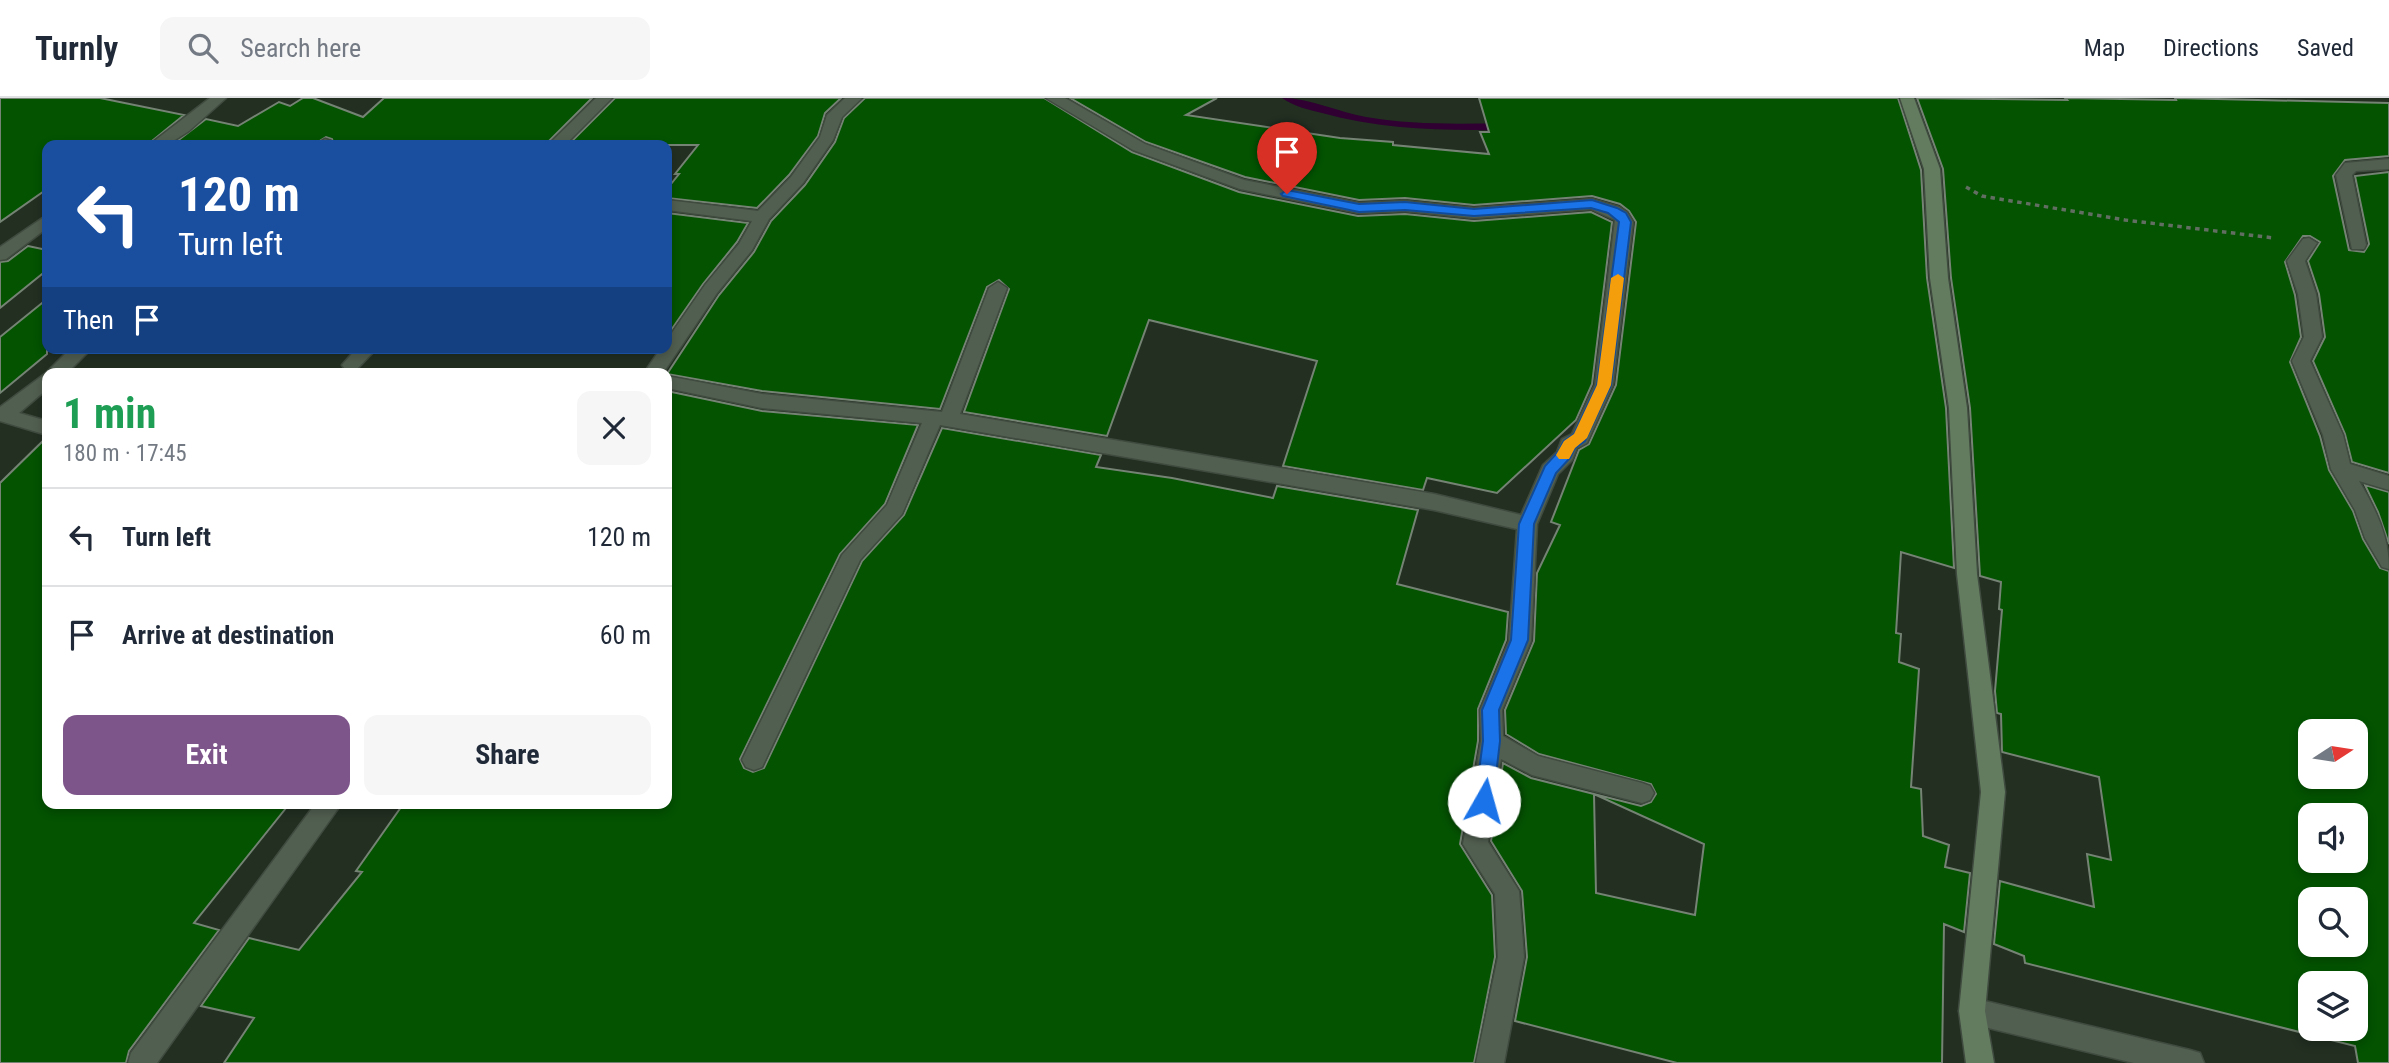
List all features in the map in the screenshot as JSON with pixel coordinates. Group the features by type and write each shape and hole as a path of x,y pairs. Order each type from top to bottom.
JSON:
{"street":[{"path":"165,140 184,128 219,98"},
{"path":"561,140 605,98"},
{"path":"672,345 711,289 746,246 762,217 797,180 828,137 835,115 854,98"},
{"path":"1054,98 1149,151 1240,184 1359,208 1405,206 1474,213 1592,204 1621,216 1625,222 1604,385 1580,438 1569,444 1564,455 1550,470 1527,524 1520,640 1491,710 1492,741 1475,844 1507,891 1511,957 1490,1063"},
{"path":"1908,98 1915,127 1932,169 1939,278 1958,408 1967,574 1993,792 1972,1011 1980,1063"},
{"path":"2358,245 2344,175 2351,166 2389,164"},
{"path":"672,206 762,217"},
{"path":"0,256 42,224"},
{"path":"2309,243 2296,261 2307,294 2313,337 2301,360 2333,435 2341,469 2365,509 2375,538 2389,561"},
{"path":"754,761 852,555 895,509 942,418 998,288"},
{"path":"61,368 76,354"},
{"path":"351,365 362,354"},
{"path":"2,414 42,383"},
{"path":"672,383 762,401 942,418 1421,499 1527,524"},
{"path":"2,414 42,426"},
{"path":"2341,469 2389,483"},
{"path":"1492,741 1532,765 1642,793"},
{"path":"141,1063 326,809"},
{"path":"1972,1011 2190,1063"}],"path":[{"path":"1932,169 1982,196 2125,220 2309,243"}],"building":[{"path":"0,98 100,98 184,115 153,140 42,140 42,193 0,222"},
{"path":"303,98 313,98 363,117 384,98 592,98 550,140 332,140 326,137 321,140 179,140 206,119 238,126 279,102 290,106"},
{"path":"615,98 841,98 825,113 818,136 789,175 757,208 672,199 672,183 679,174 675,174 698,145 672,145 672,140 573,140"},
{"path":"865,98 1044,98 1132,152 1239,192 1358,216 1405,214 1474,221 1591,212 1612,222 1592,384 1576,420 1497,493 1427,478 1423,490 1283,466 1317,361 1149,320 1107,436 964,412 1009,289 999,280 987,287 940,409 762,391 672,375 671,368 719,295 754,252 771,221 805,185 835,142 844,118"},
{"path":"1070,98 1217,98 1186,115 1340,138 1393,142 1393,145 1489,154 1480,132 1489,132 1479,98 1898,98 1921,170 1927,278 1946,408 1954,568 1901,552 1896,633 1901,634 1899,662 1919,669 1911,787 1921,789 1923,836 1949,845 1945,867 1970,873 1964,932 1944,924 1942,1063 1677,1063 1515,1021 1527,957 1522,891 1491,841 1503,763 1531,778 1594,794 1641,806 1651,802 1656,794 1651,784 1539,754 1506,734 1505,710 1534,641 1537,573 1560,525 1551,522 1579,450 1589,444 1616,385 1636,222 1620,204 1592,196 1474,205 1405,198 1359,200 1245,177 1146,142","holes":["1594,794 1704,844 1695,915 1596,893"]},
{"path":"1917,98 2176,100 2175,98 2389,103 2389,156 2345,160 2333,176 2349,250 2364,252 2369,244 2355,176 2389,172 2389,473 2352,462 2345,434 2313,361 2325,337 2319,294 2308,261 2320,242 2310,236 2303,236 2285,262 2295,295 2301,337 2290,362 2320,436 2329,470 2353,511 2363,539 2380,568 2389,571 2389,1063 2358,1063 2355,1046 2335,1041 2368,1041 2368,971 2298,971 2298,1032 2025,963 2024,956 1994,944 2000,881 2094,907 2087,854 2111,860 2099,777 2002,752 2001,714 1997,713 1995,691 2002,610 1999,609 2001,582 1980,576 1970,408 1951,278 1943,169"},
{"path":"672,214 748,223 737,242 672,329"},
{"path":"28,246 42,249 42,274 0,308 0,262 8,261"},
{"path":"42,303 42,354 47,354 0,393 0,337"},
{"path":"672,392 762,411 918,425 885,504 840,554 740,759 744,768 753,772 764,768 862,561 904,515 942,428 1101,455 1096,467 1172,478 1273,498 1277,486 1418,510 1397,584 1508,612 1506,640 1478,709 1478,741 1460,844 1492,895 1495,957 1474,1063 224,1063 254,1018 201,1006 249,938 299,950 362,872 356,871 400,809 672,809"},
{"path":"42,442 42,809 285,809 194,923 219,930 129,1051 126,1063 0,1063 0,483"},
{"path":"2365,485 2389,492 2389,544 2378,512"}],"waterway":[{"path":"1287,98 1340,115 1395,124 1506,126"}],"slow traffic":[{"path":"1564,455 1569,444 1580,438 1604,385 1618,278"}],"route":[{"path":"1287,194 1359,208 1405,206 1474,213 1592,204 1613,211 1625,222 1604,385 1580,438 1569,444 1564,455 1550,470 1527,524 1520,640 1491,710 1492,741 1484,801"}]}
